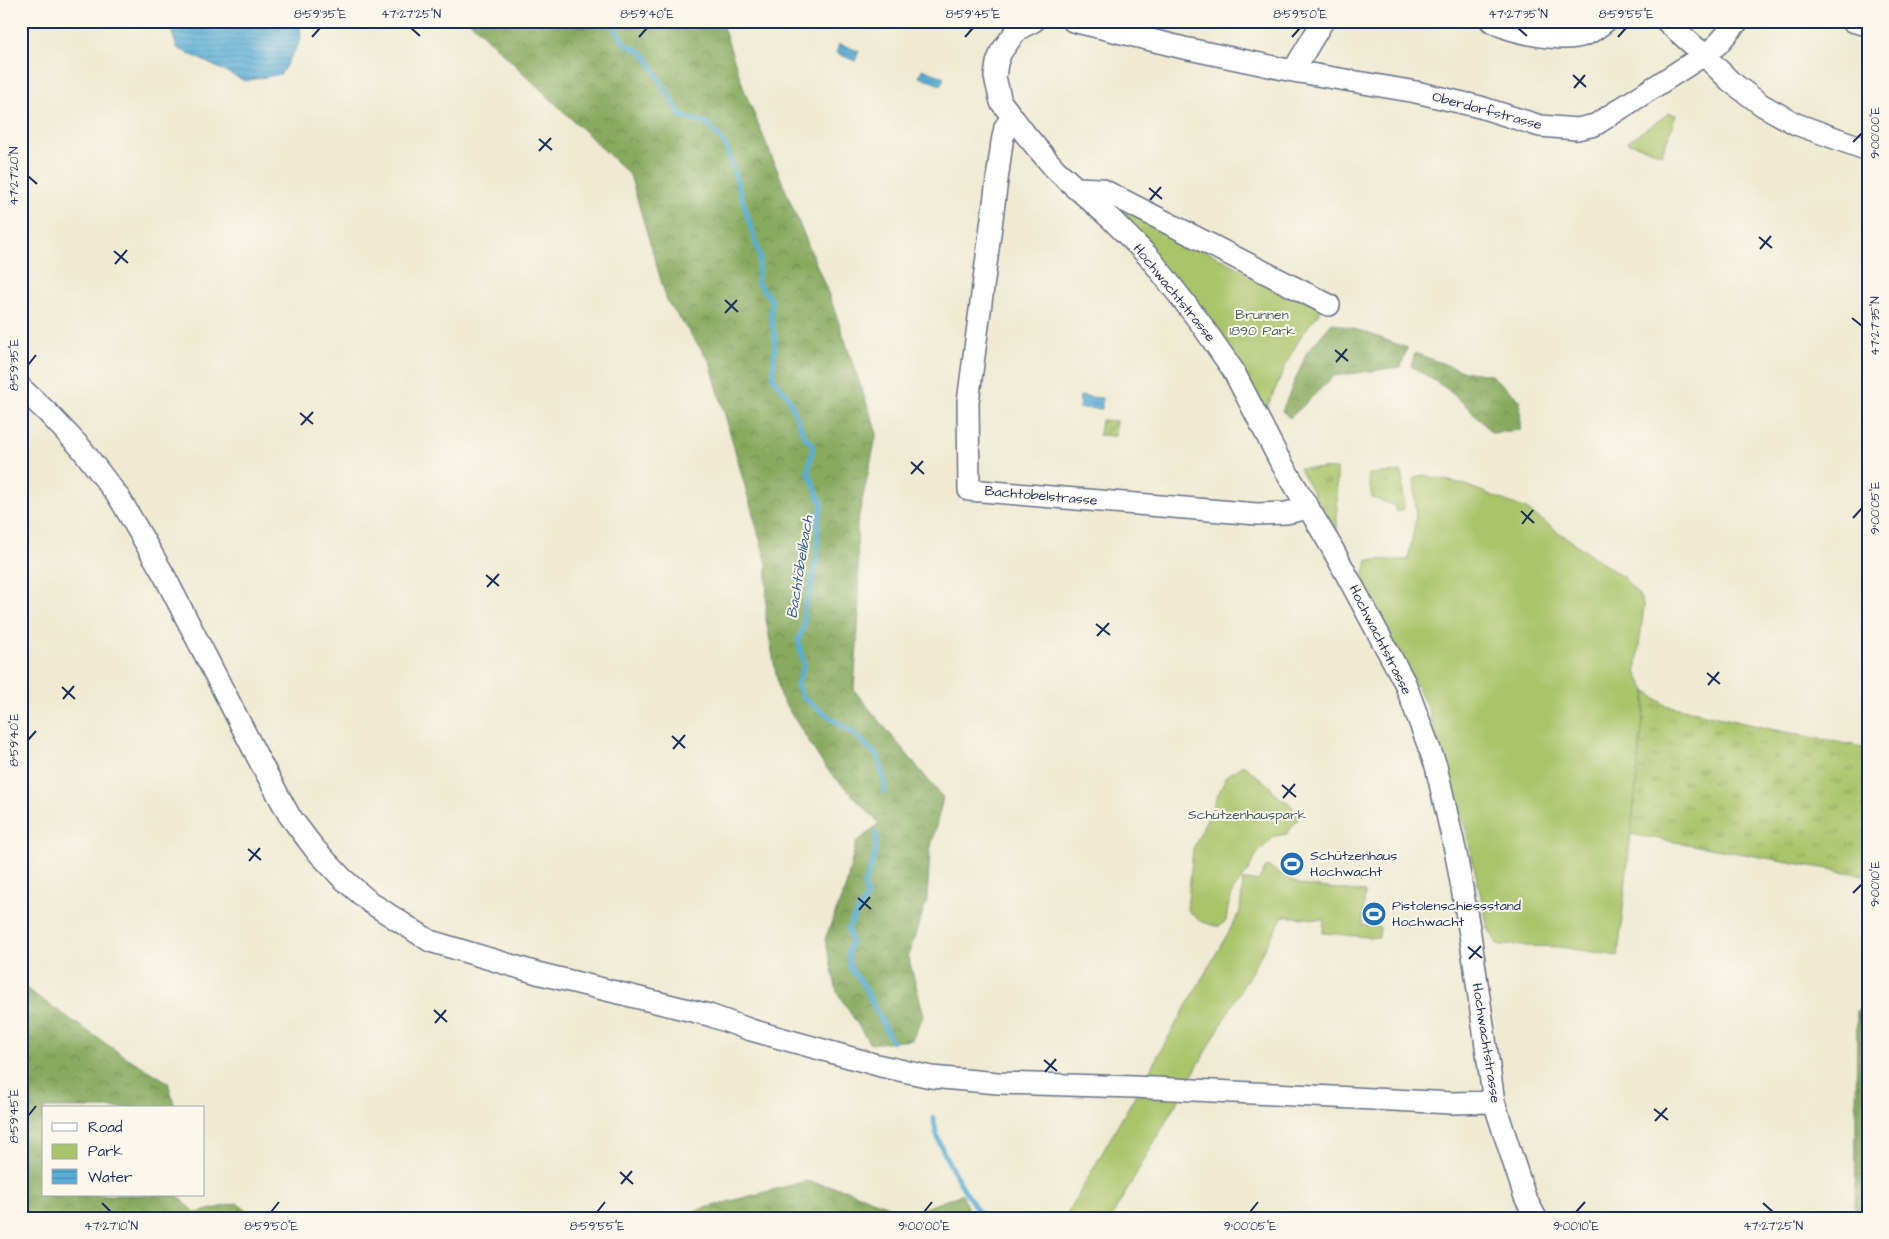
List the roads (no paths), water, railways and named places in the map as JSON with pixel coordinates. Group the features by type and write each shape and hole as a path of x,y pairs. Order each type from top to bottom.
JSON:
{"street":[{"path":"1073,21 1184,48 1293,71 1322,21"},
{"path":"1491,21 1516,30 1553,38 1572,38 1586,35 1606,21"},
{"path":"1666,21 1730,81 1762,105 1796,124 1868,150"},
{"name":"Oberdorfstrasse","path":"1293,71 1416,92 1480,107 1540,126 1577,128 1594,125 1704,55 1717,45 1738,21"},
{"path":"1852,21 1868,25"},
{"name":"Hochwachtstrasse","path":"1024,23 1008,41 997,63 995,77 1002,102 1012,118 1055,169 1111,219 1150,258 1199,321 1233,370 1279,459 1309,508 1405,683 1436,766 1456,854 1470,934 1494,1102 1525,1197 1536,1218"},
{"name":"Bachtobelstrasse","path":"1012,118 1006,127 1002,142 968,402 969,490 1257,514 1286,513 1309,508"},
{"path":"1075,188 1101,189 1328,305"},
{"path":"21,388 81,448 120,499 164,574 289,815 314,848 342,878 371,903 430,941 537,973 709,1014 760,1033 881,1066 931,1077 998,1083 1134,1087 1452,1103 1494,1102"}],"water":[{"path":"168,21 300,21 301,40 281,74 245,81 177,48"},
{"path":"839,44 859,51 855,61 836,53"},
{"path":"922,69 944,77 941,85 919,77"},
{"path":"1080,396 1102,398 1102,409 1079,408"}],"waterway":[{"name":"Bachtöbelibach","path":"610,21 625,44 640,51 647,58 681,116 708,124 726,146 760,257 757,282 772,301 771,316 775,339 773,378 789,398 804,436 813,445 808,471 822,504 818,521 817,557 811,589 804,608 804,626 798,640 804,665 797,684 803,698 858,737 878,757 885,784 884,792"},
{"name":"Bachtöbelibach","path":"876,832 874,859 864,884 867,896 848,928 851,941 848,952 850,968 863,984 892,1042"},
{"name":"Bachtöbelibach","path":"934,1118 945,1156 982,1218"}],"place":[{"name":"Schützenhaus Hochwacht","path":"1292,864"},
{"name":"Pistolenschiessstand Hochwacht","path":"1374,914"}],"park label":[{"name":"Brunnen 1890 Park","path":"1262,324"},
{"name":"Schützenhauspark","path":"1247,815"}]}
